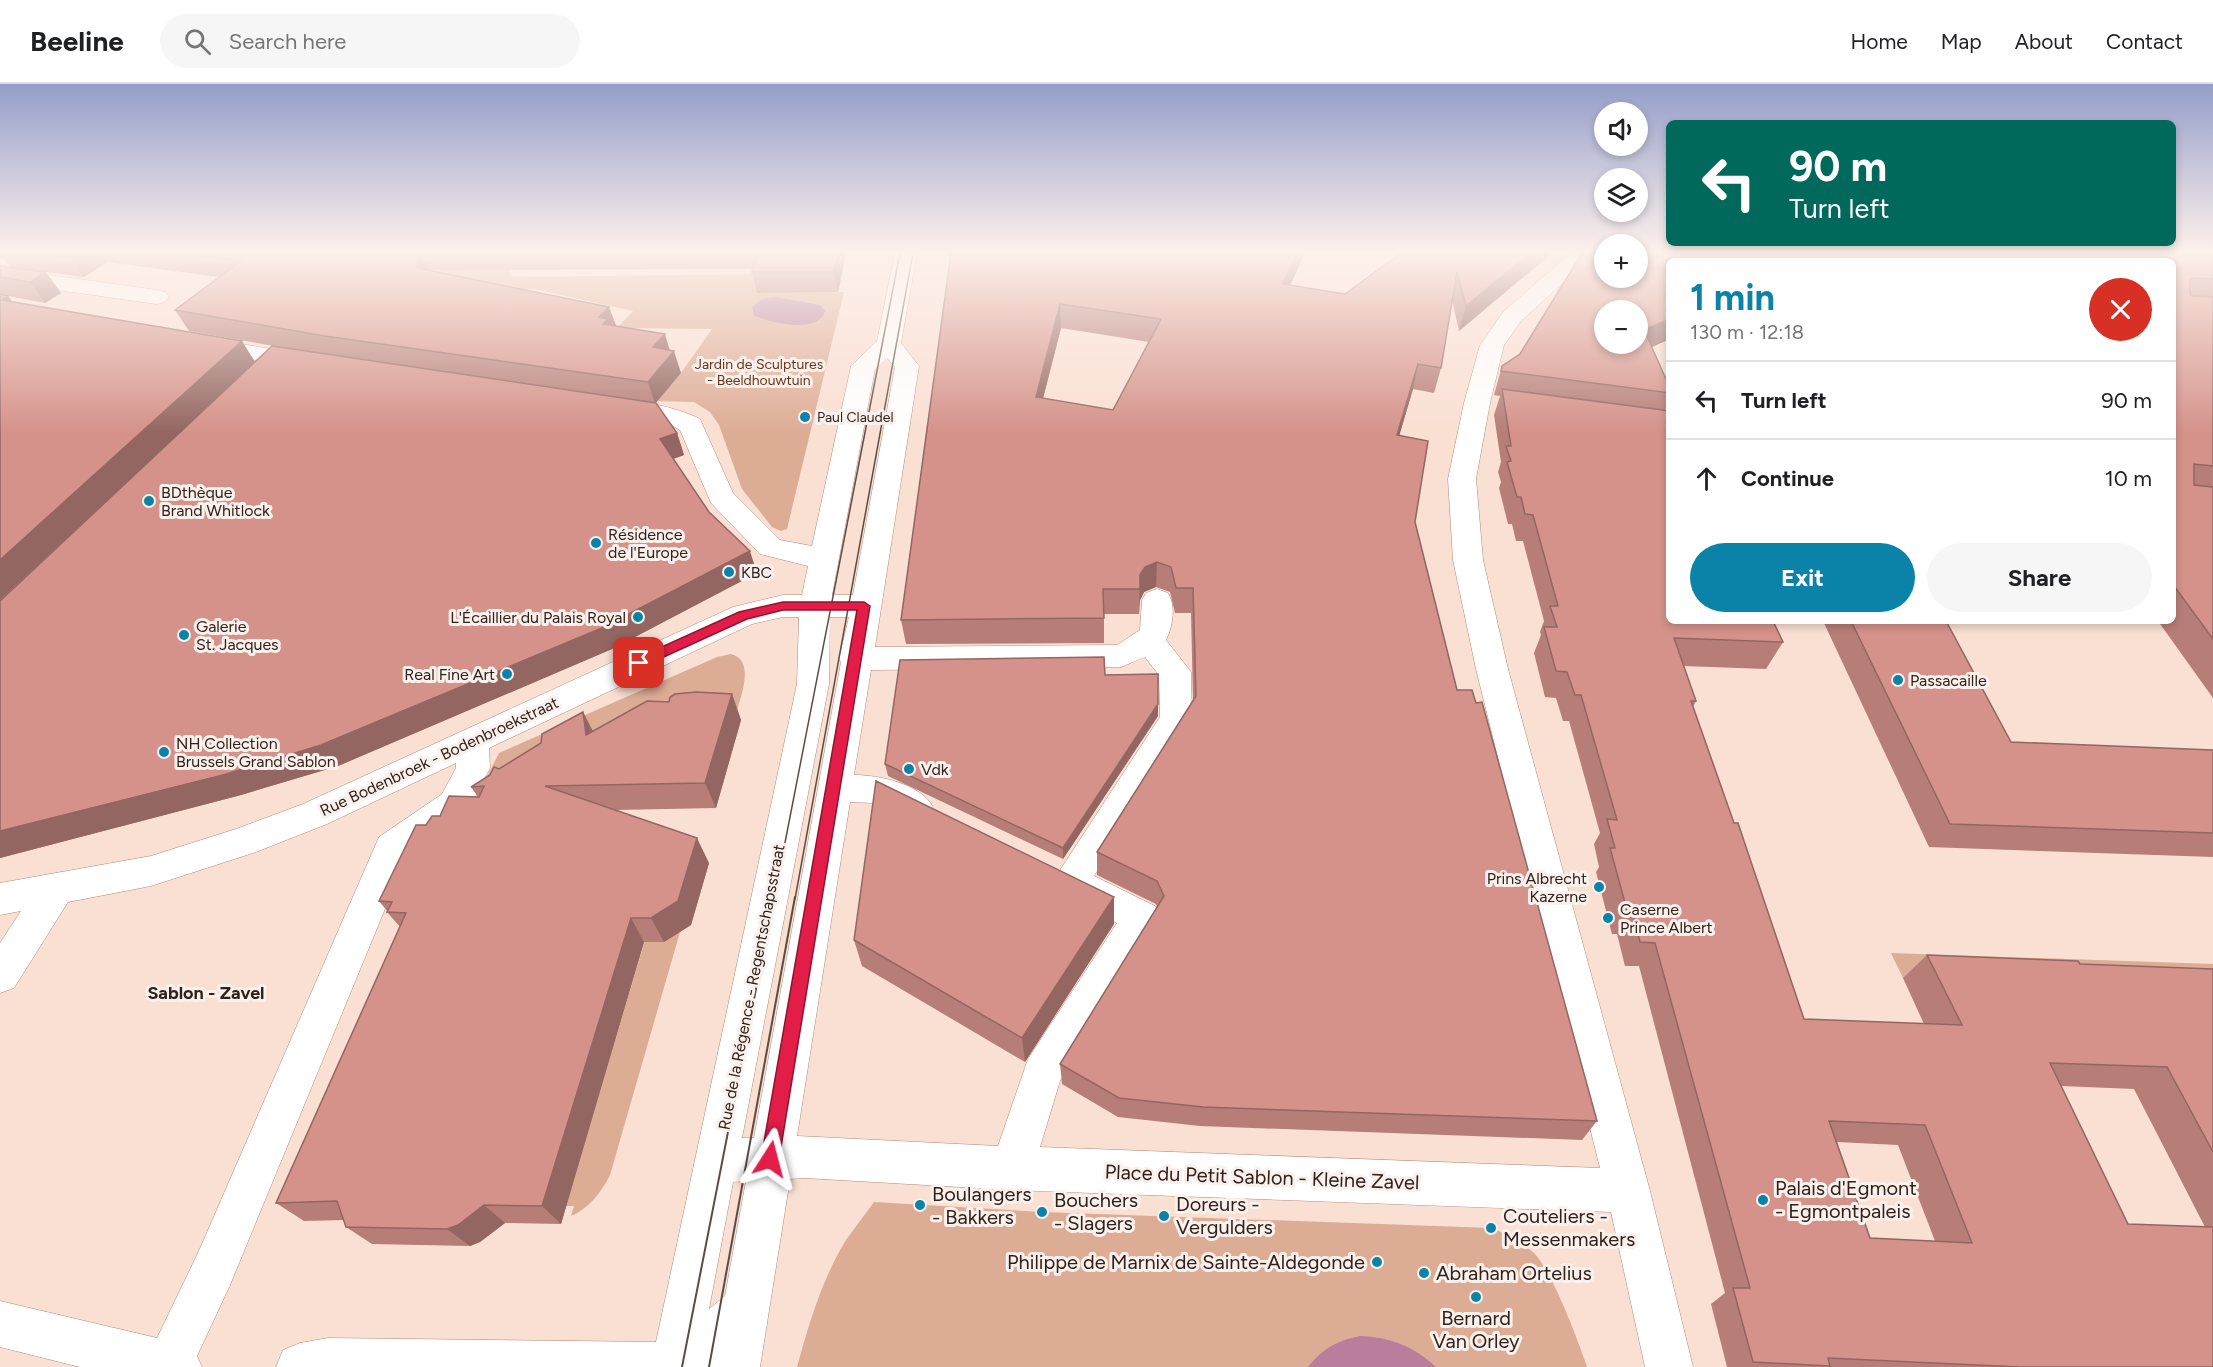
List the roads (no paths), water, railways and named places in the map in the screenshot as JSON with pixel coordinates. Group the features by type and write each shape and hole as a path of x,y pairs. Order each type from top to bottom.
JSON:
{"street":[{"path":"736,1367 864,606 907,366 888,344 894,313"},
{"path":"1516,313 1492,345 1488,405 1462,479 1468,560 1492,669 1628,1191 1670,1367"},
{"path":"179,340 328,366"},
{"name":"Rue de la Régence - Regentschapsstraat","path":"674,1366 813,684 815,606 863,366 888,344"},
{"path":"252,382 278,357"},
{"path":"598,406 674,416 692,425 721,497 770,547 798,555 824,557"},
{"path":"855,660 1121,656 1150,642 1158,627 1157,600"},
{"name":"Rue Bodenbroek - Bodenbroekstraat","path":"0,899 151,871 243,842 315,814 744,615 783,606 815,606"},
{"path":"815,606 864,606"},
{"path":"1012,1168 1042,1073 1142,917 1055,874 1134,788 1176,719 1176,672 1150,642"},
{"path":"0,1324 174,1365 392,848 454,804 473,768 472,740"},
{"path":"835,788 878,789 943,820"},
{"path":"0,976 56,889"},
{"name":"Place du Petit Sablon - Kleine Zavel","path":"716,1161 805,1157 1012,1168 1628,1191"},
{"path":"300,1367 328,1362 674,1366 746,1309"}],"tram line":[{"path":"774,899 888,313"},
{"path":"795,899 902,313"},
{"path":"682,1367 774,897"},
{"path":"709,1367 795,897"}],"place":[{"name":"Paul Claudel","path":"805,417"},
{"name":"BDthèque Brand Whitlock","path":"149,501"},
{"name":"Résidence de l'Europe","path":"596,543"},
{"name":"KBC","path":"729,572"},
{"name":"L'Écaillier du Palais Royal","path":"638,617"},
{"name":"Galerie St. Jacques","path":"184,635"},
{"name":"Real Fine Art","path":"507,674"},
{"name":"Passacaille","path":"1898,680"},
{"name":"NH Collection Brussels Grand Sablon","path":"164,752"},
{"name":"Vdk","path":"909,769"},
{"name":"Prins Albrecht Kazerne","path":"1599,887"},
{"name":"Caserne Prince Albert","path":"1608,918"},
{"name":"Palais d'Egmont - Egmontpaleis","path":"1763,1200"},
{"name":"Boulangers - Bakkers","path":"920,1205"},
{"name":"Bouchers - Slagers","path":"1042,1212"},
{"name":"Doreurs - Vergulders","path":"1164,1216"},
{"name":"Couteliers - Messenmakers","path":"1491,1228"},
{"name":"Philippe de Marnix de Sainte-Aldegonde","path":"1377,1262"},
{"name":"Abraham Ortelius","path":"1424,1273"},
{"name":"Bernard Van Orley","path":"1476,1297"}],"district":[{"name":"Sablon - Zavel","path":"206,993"}],"park label":[{"name":"Jardin de Sculptures - Beeldhouwtuin","path":"759,372"}]}
